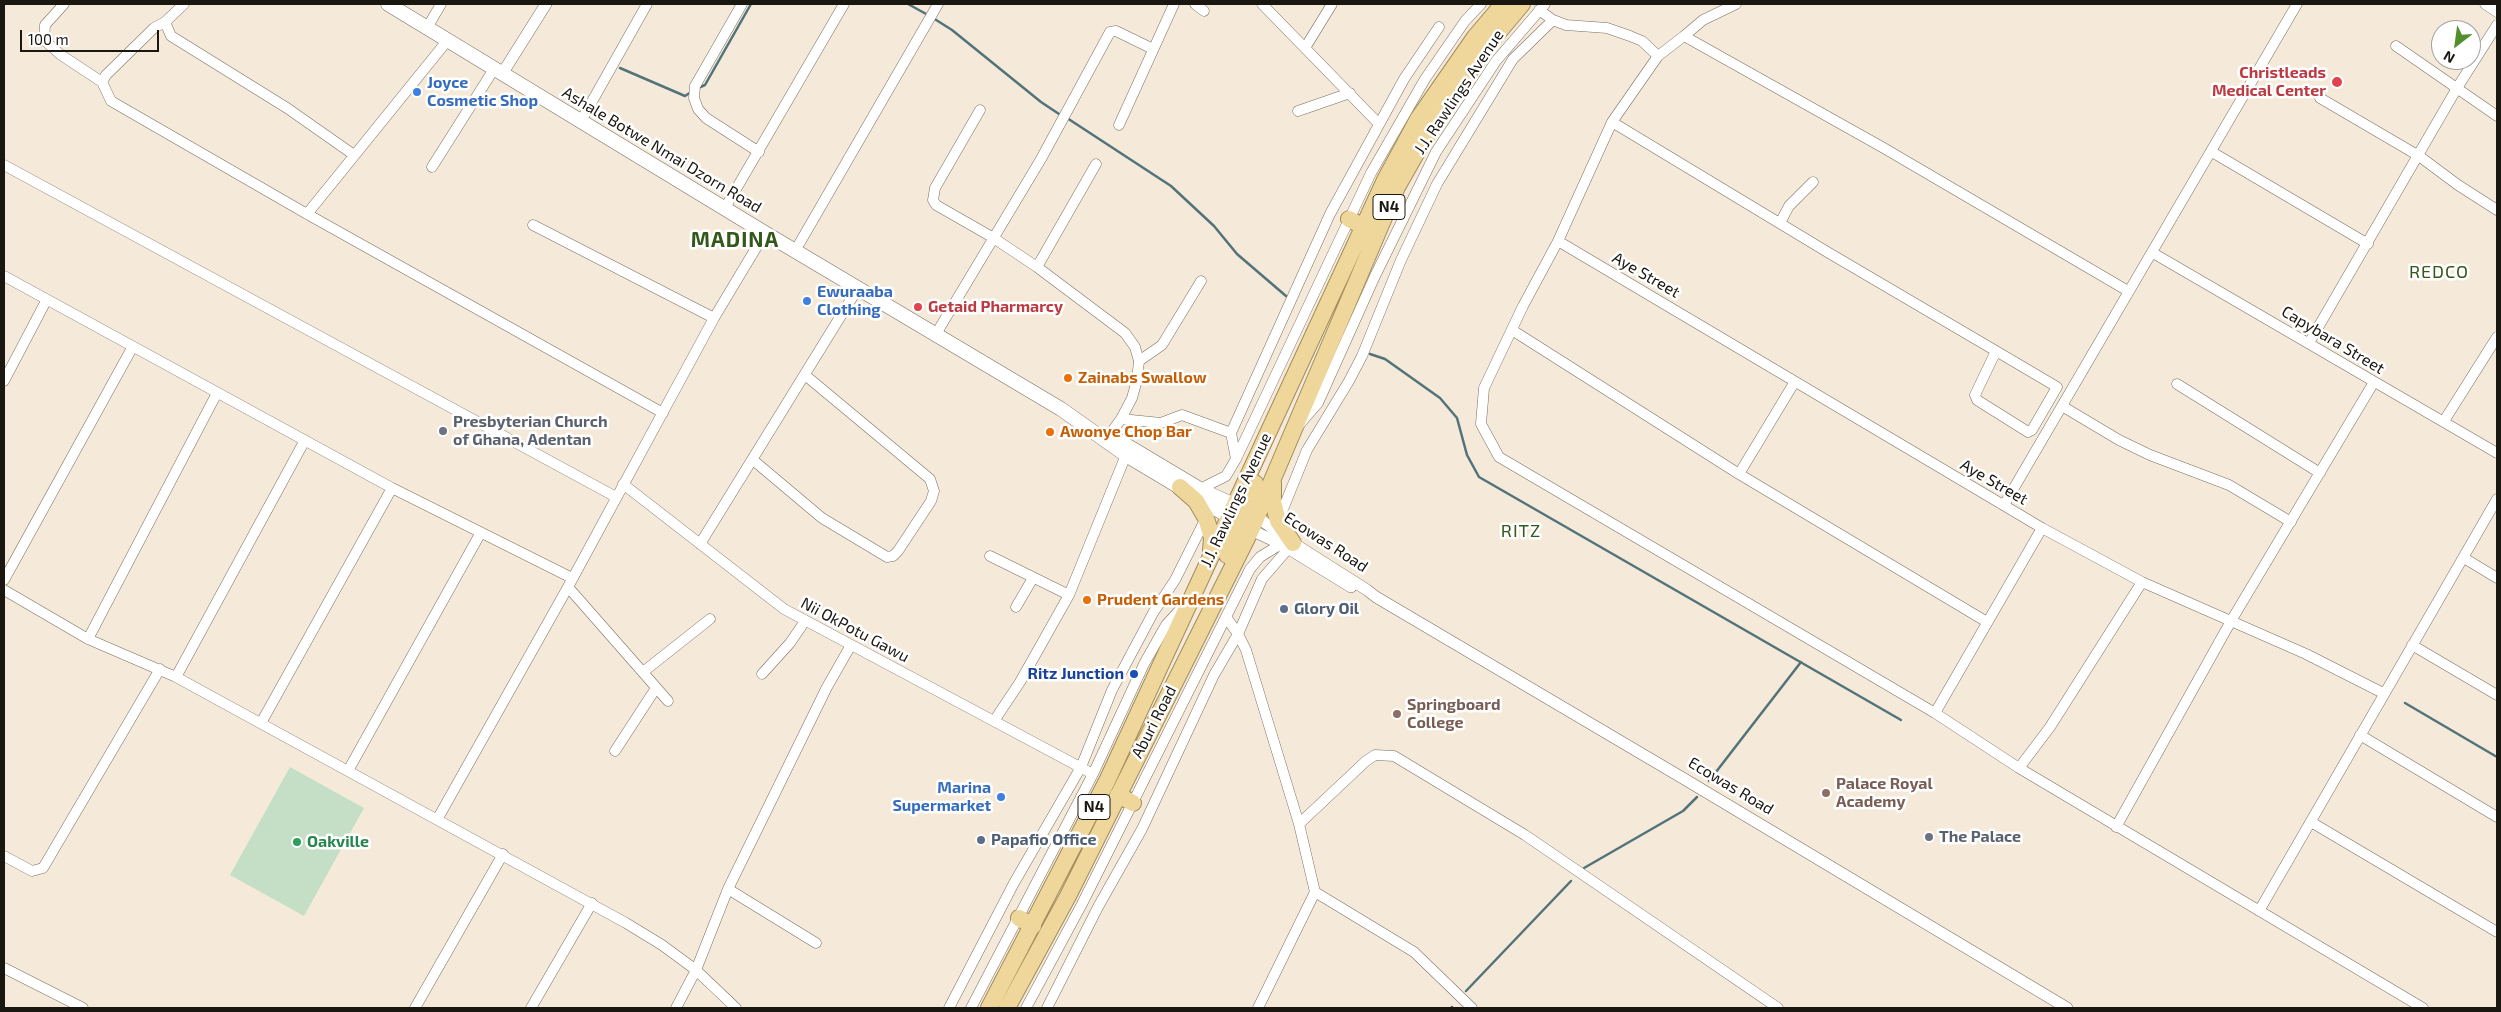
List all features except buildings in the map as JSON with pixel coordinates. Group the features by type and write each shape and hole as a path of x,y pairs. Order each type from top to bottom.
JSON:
{"highway":[{"name":"J.J. Rawlings Avenue","path":"989,1008 1034,926 1107,781 1210,556 1243,517 1265,438 1356,223 1385,180 1418,119 1475,37 1503,4"},
{"name":"J.J. Rawlings Avenue","path":"1293,431 1397,188 1431,127 1465,92 1486,47 1522,4"},
{"name":"Aburi Road","path":"1007,1008 1068,896 1227,578 1243,517 1274,477 1293,431"},
{"path":"1274,477 1273,502 1278,521 1290,548"},
{"path":"1180,487 1196,501 1206,518 1212,538 1210,556"},
{"path":"1118,795 1133,803"},
{"path":"1019,918 1034,926"}],"main road":[{"name":"Ashale Botwe Nmai Dzorn Road","path":"388,4 1104,436"},
{"path":"1104,436 1126,455 1180,487 1243,517"},
{"path":"1104,436 1203,491 1243,517"}],"street":[{"path":"64,4 46,25 44,40 61,55 102,82 111,100 307,214 663,413"},
{"path":"102,82 154,28 165,22 184,4"},
{"path":"427,28 441,4"},
{"path":"432,168 546,4"},
{"path":"581,121 647,4"},
{"path":"742,4 695,86 694,98 698,109 706,118 759,152"},
{"path":"725,208 844,4"},
{"path":"1119,125 1174,4"},
{"path":"1195,4 1204,11"},
{"path":"1262,4 1378,123"},
{"path":"1306,48 1332,4"},
{"path":"1203,491 1206,486 1226,476 1236,459 1356,223 1372,173 1425,79 1465,22 1481,4"},
{"path":"1736,4 1704,20 1658,56 1612,122 1558,242 1484,388 1481,424 1499,457 1936,713 2019,768 2116,827 2423,1008"},
{"path":"2004,505 2297,4"},
{"path":"2486,4 2497,12"},
{"path":"1465,92 1496,61 1542,7 1553,20 1566,25 1607,28 1642,41 1658,56"},
{"path":"795,250 933,13"},
{"path":"1278,521 1307,450 1362,356 1401,260 1437,184 1513,59 1553,20"},
{"path":"165,22 170,36 287,108 354,155"},
{"path":"2309,343 2457,88 2497,25"},
{"path":"1236,459 1231,433 1330,214 1378,123 1404,79 1439,27"},
{"path":"936,334 992,237 1036,167 1110,32 1116,31 1153,49"},
{"path":"1684,36 1882,147 2128,291"},
{"path":"307,214 447,41"},
{"path":"2396,46 2497,116"},
{"path":"1298,111 1350,93"},
{"path":"2320,98 2419,156 2458,185 2497,210"},
{"path":"980,110 935,188 933,200 936,205 992,237 1037,268 1125,333 1135,347 1139,361 1132,398 1121,419 1104,436"},
{"path":"1612,122 1996,351 2056,388 2032,430 2028,432 1978,400 1975,395 1996,351"},
{"path":"2212,152 2368,244"},
{"path":"1037,268 1096,164"},
{"path":"4,165 616,497"},
{"path":"1780,223 1789,206 1814,182"},
{"path":"533,225 714,318"},
{"path":"438,818 570,582 714,318 765,233"},
{"name":"Aye Street","path":"1558,242 2042,528 2142,582 2306,654 2384,693"},
{"name":"Capybara Street","path":"2153,253 2497,453"},
{"path":"4,276 132,348 570,582 668,701"},
{"path":"1139,361 1162,345 1201,281"},
{"path":"700,544 858,288"},
{"path":"4,382 46,300"},
{"path":"1512,330 1739,474 1987,622"},
{"path":"2444,421 2497,337"},
{"path":"4,580 132,348"},
{"path":"753,460 822,518 887,557 893,556 898,552 931,502 934,491 930,480 805,375"},
{"path":"2116,827 2231,621 2374,382"},
{"path":"1739,474 1794,383"},
{"path":"2177,384 2320,473"},
{"path":"88,639 217,393"},
{"path":"2062,406 2120,440 2157,457 2230,484 2291,522"},
{"path":"1121,419 1161,424 1182,415 1231,433"},
{"path":"176,677 305,440"},
{"path":"994,721 1020,682 1069,595 1126,455"},
{"name":"Nii OkPotu Gawu","path":"623,484 753,587 805,621 1093,774"},
{"path":"261,723 392,488"},
{"path":"2258,911 2497,499"},
{"name":"Ecowas Road","path":"1243,517 1290,548 1368,590 1376,597 1670,770 2067,1008"},
{"path":"949,1008 1014,882 1081,767 1116,682 1153,613 1175,580 1206,518"},
{"path":"1936,713 2042,528"},
{"path":"349,769 480,534"},
{"path":"1026,1008 1082,904 1250,569 1260,557 1290,548"},
{"path":"1046,1008 1142,829 1214,674 1238,634 1266,571 1290,548"},
{"path":"990,556 1069,595"},
{"path":"2464,558 2497,578"},
{"path":"1016,607 1033,578"},
{"path":"2019,768 2050,726 2142,582"},
{"path":"4,590 88,639 160,669 349,769 402,801 438,818 592,903 662,945 696,970 736,1008"},
{"path":"971,1008 1093,774 1144,664 1166,625 1189,601"},
{"path":"1226,617 1246,650 1299,824 1315,892 1258,1008"},
{"path":"643,672 710,619"},
{"path":"762,674 790,643 805,621"},
{"path":"676,1008 696,970 728,888 827,687 851,645"},
{"path":"2412,646 2497,695"},
{"path":"4,856 32,871 44,868 160,669"},
{"path":"615,751 656,688"},
{"path":"2360,735 2497,817"},
{"path":"1299,824 1366,761 1375,755 1394,756 1526,835 1778,1008"},
{"path":"2311,822 2497,932"},
{"path":"415,1008 503,854"},
{"path":"728,888 816,942"},
{"path":"1315,892 1414,952 1472,1008"},
{"path":"531,1008 592,903"},
{"path":"4,968 83,1008"}],"green space":[{"name":"Oakville","path":"290,767 364,808 304,916 230,875"}],"waterway":[{"path":"698,88 705,85 751,4"},
{"path":"908,4 928,15"},
{"path":"933,18 952,30 1041,102 1062,116"},
{"path":"620,68 685,96 691,92"},
{"path":"1067,118 1171,186 1214,226 1237,254 1286,296"},
{"path":"1370,354 1385,359 1440,398 1457,418 1467,455 1479,477 1901,720"},
{"path":"1709,781 1801,662"},
{"path":"2405,703 2497,757"},
{"path":"1584,868 1683,811 1697,797"},
{"path":"1466,991 1571,881"}],"place":[{"name":"Christleads Medical Center","path":"2337,82"},
{"name":"Joyce Cosmetic Shop","path":"417,92"},
{"name":"Ewuraaba Clothing","path":"807,301"},
{"name":"Getaid Pharmarcy","path":"918,307"},
{"name":"Zainabs Swallow","path":"1068,378"},
{"name":"Presbyterian Church of Ghana, Adentan","path":"443,431"},
{"name":"Awonye Chop Bar","path":"1050,432"},
{"name":"Prudent Gardens","path":"1087,600"},
{"name":"Glory Oil","path":"1284,609"},
{"name":"Ritz Junction","path":"1134,674"},
{"name":"Springboard College","path":"1397,714"},
{"name":"Palace Royal Academy","path":"1826,793"},
{"name":"Marina Supermarket","path":"1001,797"},
{"name":"The Palace","path":"1929,837"},
{"name":"Papafio Office","path":"981,840"},
{"name":"Oakville","path":"297,842"}],"district":[{"name":"MADINA","path":"735,240"},
{"name":"REDCO","path":"2439,272"},
{"name":"RITZ","path":"1521,531"}]}
